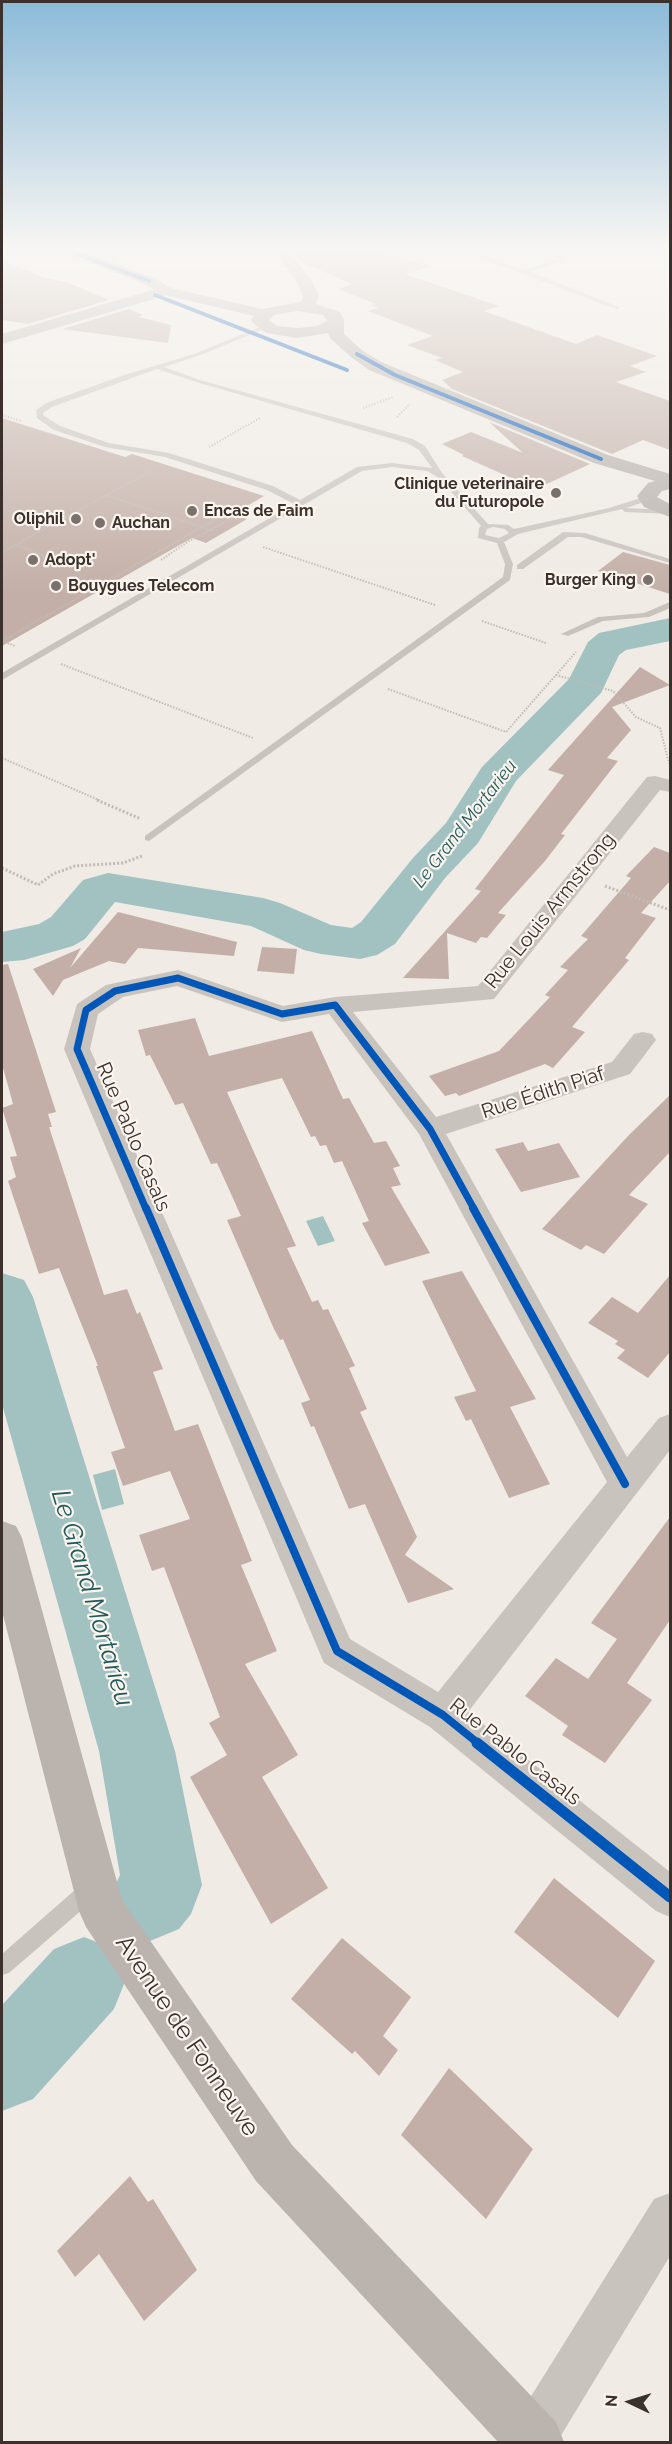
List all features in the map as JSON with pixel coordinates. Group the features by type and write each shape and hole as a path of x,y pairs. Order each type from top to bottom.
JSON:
{"main road":[{"path":"379,366 395,375 601,459 670,482"},
{"path":"601,459 649,494 651,503 670,512"},
{"path":"649,494 670,482"}],"street":[{"name":"Rue Louis Armstrong","path":"335,1005 485,993 655,782 670,786"},
{"name":"Rue Pablo Casals","path":"335,1005 282,1014 178,978 115,991 86,1010 77,1049 337,1651 443,1715 670,1897"},
{"path":"335,1005 430,1130 625,1484"},
{"name":"Rue Édith Piaf","path":"430,1130 621,1068 644,1040"},
{"path":"443,1715 670,1427"},
{"name":"Avenue de Fonneuve","path":"2,1538 102,1911 274,2163 534,2441"},
{"path":"534,2441 670,2215"}],"lane":[{"path":"156,366 410,441 422,448 442,476 486,526"},
{"path":"156,366 49,405 39,412 40,416 57,428 108,445 175,458 270,488 299,503"},
{"path":"2,677 346,474 371,466 416,465 442,476"},
{"path":"513,532 509,538 500,540 481,536 480,530 486,526 503,526 513,532 611,510 649,494"},
{"path":"611,510 639,509 670,512"},
{"path":"520,567 566,534 582,535 670,561"},
{"path":"149,837 507,578 509,564 500,540"},
{"path":"565,634 601,619 646,615 670,605"},
{"path":"2,1966 94,1886"}],"path":[{"path":"361,409 394,397"},
{"path":"2,552 184,453 197,454 283,405"},
{"path":"106,495 555,645"},
{"path":"2,641 256,496"},
{"path":"157,563 209,529 240,515"},
{"path":"15,545 80,569"},
{"path":"2,641 275,746"},
{"path":"379,686 506,732 581,646"},
{"path":"565,649 575,652"},
{"path":"557,675 613,691 636,717 660,728 670,770"},
{"path":"2,758 162,828"},
{"path":"2,868 38,885 53,874 75,866 123,863 144,855"},
{"path":"579,877 670,910"}],"water":[{"path":"323,1216 335,1241 318,1246 306,1221"},
{"path":"115,1469 124,1504 102,1510 93,1475"}],"building":[{"path":"449,366 630,366 646,372 616,382 670,401 670,450 643,440 612,454 452,389 442,380 463,372"},
{"name":"Auchan","path":"2,418 125,457 132,454 264,496 233,514 247,519 206,543 192,538 2,646"},
{"path":"489,422 590,464 536,489 462,456 464,455 442,444 471,432 523,453"},
{"name":"Burger King","path":"623,552 670,565 670,594 598,571"},
{"path":"640,667 670,685 612,707 631,730 607,758 618,761 561,834 565,835 545,861 498,913 506,915 487,938 481,937 476,943 447,933 449,979 403,978 481,891 475,889 564,775 548,770"},
{"path":"654,847 670,853 670,881 641,913 656,918 625,958 629,960 572,1027 585,1032 553,1068 545,1064 459,1096 456,1093 445,1096 429,1076 499,1051 550,997 545,995 568,970 560,967 588,939 581,936 631,878 626,876"},
{"path":"118,912 237,942 234,956 138,948 125,964 109,961 63,980 53,996 33,969 81,948 70,968"},
{"path":"262,947 297,949 294,974 257,971"},
{"path":"8,964 56,1112 48,1114 52,1127 49,1127 104,1295 127,1289 137,1314 140,1312 163,1369 153,1372 175,1431 198,1424 252,1561 241,1565 277,1651 245,1664 298,1755 262,1777 328,1888 271,1924 190,1777 227,1755 209,1723 220,1717 164,1567 152,1571 139,1535 190,1519 170,1471 123,1486 111,1452 125,1448 96,1366 98,1366 59,1268 39,1274 8,1181 16,1177 10,1157 17,1156 2,1108 13,1104 2,1064 2,965"},
{"path":"195,1018 209,1056 312,1031 343,1099 349,1098 374,1143 386,1141 400,1166 393,1168 401,1185 391,1187 430,1253 385,1266 362,1223 369,1221 342,1161 334,1163 326,1145 320,1146 315,1136 311,1137 282,1078 227,1092 296,1246 287,1248 312,1302 318,1300 323,1310 328,1309 355,1366 349,1368 367,1409 360,1412 417,1537 405,1555 454,1589 408,1603 365,1504 349,1509 314,1426 311,1427 301,1403 310,1400 283,1339 280,1340 274,1329 227,1220 241,1216 217,1163 211,1164 183,1103 175,1105 150,1055 146,1056 138,1030"},
{"path":"670,1095 670,1152 629,1195 648,1204 604,1254 586,1245 581,1250 542,1229 629,1135"},
{"path":"523,1142 528,1151 559,1143 580,1177 521,1192 495,1149"},
{"path":"462,1271 536,1399 510,1407 550,1484 509,1498 471,1419 466,1421 454,1397 476,1391 422,1281"},
{"path":"670,1275 670,1352 648,1378 617,1358 625,1350 615,1344 618,1341 588,1323 612,1297 638,1313"},
{"path":"670,1517 670,1620 627,1683 652,1700 605,1763 562,1735 568,1726 525,1696 556,1658 588,1679 617,1639 591,1623"},
{"path":"554,1878 655,1961 618,2018 514,1932"},
{"path":"342,1938 411,1997 383,2036 398,2050 379,2076 355,2051 352,2054 291,1999"},
{"path":"449,2068 533,2149 486,2219 401,2135"},
{"path":"130,2176 148,2202 153,2199 197,2270 144,2321 99,2254 75,2277 57,2251"}],"waterway":[{"name":"Le Grand Mortarieu","path":"2,947 24,945 56,935 68,928 100,890 108,887 263,913 321,939 360,944 378,933 429,868 462,833 484,801 497,776 587,684 602,650 613,641 670,630"},
{"name":"Le Grand Mortarieu","path":"2,1297 137,1751 162,1885 150,1900"},
{"name":"Le Grand Mortarieu","path":"2,2068 84,1979"}],"cycle path":[{"path":"337,366 347,370"},
{"path":"379,366 395,375 601,459"},
{"path":"625,1484 430,1129 335,1005 282,1014 178,978 115,991 86,1010 77,1049 337,1651 443,1715 670,1897"}],"place":[{"name":"Clinique veterinaire du Futuropole","path":"556,493"},
{"name":"Encas de Faim","path":"192,511"},
{"name":"Oliphil","path":"76,519"},
{"name":"Auchan","path":"100,523"},
{"name":"Adopt'","path":"33,560"},
{"name":"Burger King","path":"648,580"},
{"name":"Bouygues Telecom","path":"56,586"}]}
